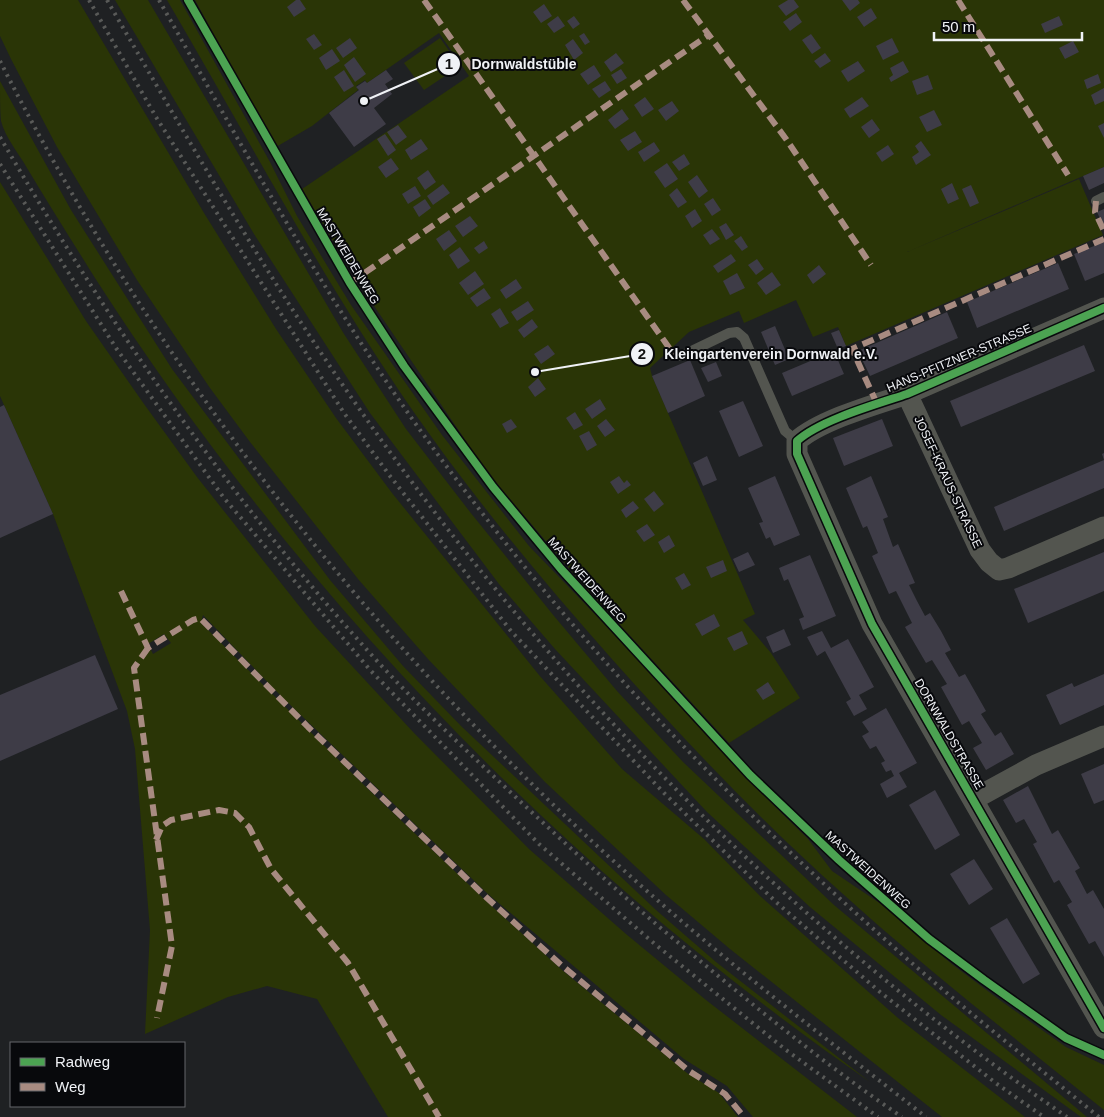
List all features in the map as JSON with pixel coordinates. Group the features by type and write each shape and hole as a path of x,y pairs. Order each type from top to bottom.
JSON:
{"street":[{"name":"HANS-PFITZNER-STRASSE","path":"797,441 807,432 907,394 1104,308"},
{"name":"JOSEF-KRAUS-STRASSE","path":"907,394 980,550 989,562 999,570 1008,568 1104,527"},
{"name":"DORNWALDSTRASSE","path":"797,441 796,454 872,624 1104,1028"},
{"path":"974,799 1036,765 1104,736"}],"lane":[{"name":"MASTWEIDENWEG","path":"188,0 350,283 399,358 493,487 561,569 750,775 838,860 929,939 984,980 1066,1038 1104,1055"},
{"path":"681,356 729,333 737,332 744,338 784,432 797,441"}],"green space":[{"path":"0,0 78,0 204,213 276,329 336,418 392,493 539,675 622,769 704,839 760,896 898,1018 1025,1117 942,1117 730,949 666,895 545,782 428,659 358,579 250,442 210,388 137,280 57,147 11,59 0,36"},
{"path":"115,0 148,0 344,334 406,429 470,512 617,691 683,762 834,905 1087,1117 1081,1117 941,1015 810,907 707,812 555,649 499,584 370,413 254,234"},
{"path":"167,0 180,0 270,162 297,216 351,305 442,435 529,546 615,635 747,779 808,839 832,871 881,904 953,965 1001,1001 1066,1047 1104,1065 1104,1110 939,977 812,866 695,749 611,658 559,598 459,475 380,361 286,208"},
{"path":"195,0 1104,0 1104,167 907,252 1079,179 1103,235 846,346 838,327 813,337 796,300 744,323 739,311 689,332 650,368 755,614 743,620 771,653 800,698 729,743 585,587 487,472 355,278 302,189 469,76 439,33 367,83 365,80 356,86 358,90 312,126 276,147"},
{"path":"440,38 460,66 424,90 404,63"},
{"path":"0,81 71,210 172,369 330,580 403,666 461,726 656,910 716,962 870,1082 756,999 647,910 542,817 442,718 348,614 258,506 174,394 95,278 6,133 1,121"},
{"path":"0,182 86,321 144,404 197,477 315,626 414,733 529,849 626,934 706,1000 857,1117 753,1117 727,1086 684,1059 488,894 282,697 203,615 201,623 370,791 484,899 562,970 687,1073 719,1093 738,1117 388,1117 317,999 267,986 228,997 145,1034 150,930 135,749 127,711 53,514 0,396","holes":["164,634 171,643 153,654 148,644"]}],"building":[{"path":"296,0 300,0 306,9 294,17 287,7"},
{"path":"788,0 794,0 799,7 786,16 778,6"},
{"path":"842,0 858,0 860,3 850,11"},
{"path":"544,4 552,16 541,23 533,12"},
{"path":"871,8 877,18 864,27 857,17"},
{"path":"796,13 802,22 790,31 783,22"},
{"path":"558,16 565,26 554,33 547,24"},
{"path":"574,16 580,24 573,29 567,21"},
{"path":"1059,16 1063,25 1045,33 1041,24"},
{"path":"584,33 590,42 585,45 579,36"},
{"path":"314,34 322,45 314,50 306,39"},
{"path":"811,34 821,48 812,54 802,40"},
{"path":"350,38 357,48 343,58 336,48"},
{"path":"892,38 899,52 883,60 876,46"},
{"path":"573,39 583,53 574,60 565,45"},
{"path":"1073,41 1079,52 1065,59 1059,48"},
{"path":"332,49 340,61 326,70 319,58"},
{"path":"616,53 624,63 611,72 604,62"},
{"path":"825,53 831,61 820,68 814,61"},
{"path":"354,57 366,74 355,82 344,65"},
{"path":"858,61 865,71 848,82 841,71"},
{"path":"903,61 909,72 891,82 889,78 893,75 890,68"},
{"path":"594,65 601,76 588,85 580,74"},
{"path":"621,69 627,78 617,84 611,75"},
{"path":"344,70 354,86 344,92 334,77"},
{"path":"386,70 393,79 385,84 392,94 374,108 386,124 354,147 329,113 359,90 356,87 365,81 367,83"},
{"path":"1098,74 1101,83 1087,89 1084,80"},
{"path":"928,75 933,89 917,95 912,81"},
{"path":"605,81 611,90 599,98 592,89"},
{"path":"1104,88 1104,101 1095,105 1091,95"},
{"path":"645,97 654,109 642,117 634,105"},
{"path":"862,97 869,106 850,118 844,109"},
{"path":"672,101 679,111 666,121 658,110"},
{"path":"622,109 629,119 615,129 608,120"},
{"path":"934,110 942,125 927,132 919,117"},
{"path":"872,119 880,130 869,138 861,127"},
{"path":"1104,123 1104,138 1098,126"},
{"path":"398,125 407,137 396,145 387,132"},
{"path":"635,131 642,142 628,151 620,140"},
{"path":"385,134 396,150 388,156 377,139"},
{"path":"421,139 428,149 411,160 405,150"},
{"path":"921,141 931,155 916,165 912,157 919,152 915,146"},
{"path":"654,142 660,151 644,162 638,152"},
{"path":"888,145 894,154 882,162 876,153"},
{"path":"684,154 690,164 679,171 672,162"},
{"path":"391,158 399,169 386,178 378,167"},
{"path":"667,163 678,179 665,188 654,172"},
{"path":"1104,167 1104,183 1089,190 1083,176"},
{"path":"428,170 436,182 425,190 417,178"},
{"path":"697,175 708,191 699,198 688,182"},
{"path":"952,183 959,199 948,204 941,189"},
{"path":"443,184 450,193 433,205 427,196"},
{"path":"971,185 979,203 970,207 962,189"},
{"path":"415,186 421,196 408,204 402,194"},
{"path":"677,188 687,202 678,208 669,195"},
{"path":"713,198 721,210 712,216 704,204"},
{"path":"425,199 431,208 419,217 413,207"},
{"path":"695,209 702,221 692,228 685,216"},
{"path":"1104,209 1104,227 1097,212"},
{"path":"470,216 478,226 463,237 455,226"},
{"path":"726,223 734,235 726,240 719,227"},
{"path":"712,229 720,239 710,245 703,235"},
{"path":"449,230 457,241 444,251 436,239"},
{"path":"741,236 748,247 742,251 734,241"},
{"path":"484,241 488,248 479,254 474,248"},
{"path":"1104,242 1104,273 1085,281 1074,254"},
{"path":"460,247 470,261 458,269 449,255"},
{"path":"731,254 736,261 718,273 713,266"},
{"path":"757,259 764,269 756,275 748,265"},
{"path":"1058,263 1069,289 977,328 967,302"},
{"path":"819,265 826,274 813,284 807,275"},
{"path":"475,271 484,284 468,295 459,283"},
{"path":"772,272 781,285 766,295 757,283"},
{"path":"737,273 745,288 730,295 723,281"},
{"path":"516,279 522,288 506,299 500,290"},
{"path":"484,288 491,298 477,307 470,298"},
{"path":"528,301 534,310 517,321 511,312"},
{"path":"500,308 509,323 500,328 491,314"},
{"path":"947,312 958,338 870,376 858,351"},
{"path":"532,319 538,327 524,338 518,330"},
{"path":"775,326 789,359 775,365 761,332"},
{"path":"839,330 846,346 838,349 831,333"},
{"path":"548,345 555,354 541,364 534,354"},
{"path":"1084,345 1095,371 961,427 950,401"},
{"path":"834,351 844,374 792,396 782,373"},
{"path":"690,360 705,396 668,413 652,376"},
{"path":"716,362 722,376 708,382 701,368"},
{"path":"538,378 546,389 535,397 528,387"},
{"path":"600,399 606,409 592,419 585,409"},
{"path":"743,401 763,446 739,457 719,411"},
{"path":"4,405 53,514 0,538 0,407"},
{"path":"575,412 583,425 574,430 566,418"},
{"path":"511,419 517,427 507,433 502,424"},
{"path":"606,419 615,430 605,437 597,426"},
{"path":"882,419 893,446 844,466 833,438"},
{"path":"589,431 597,445 587,451 579,436"},
{"path":"707,456 717,480 703,486 693,463"},
{"path":"1104,460 1104,488 1004,531 994,507"},
{"path":"619,476 624,483 627,480 631,485 618,494 610,482"},
{"path":"775,476 800,535 774,546 770,537 766,539 759,523 763,522 748,488"},
{"path":"871,476 888,517 883,519 893,547 898,544 915,583 909,585 917,601 925,616 930,613 941,631 951,650 945,653 959,677 965,674 986,711 981,714 995,736 1001,732 1014,754 986,770 973,748 982,743 969,721 962,725 941,687 947,684 932,660 926,663 905,627 912,623 896,591 889,594 872,556 878,553 867,526 863,528 846,488"},
{"path":"654,491 664,504 654,512 644,499"},
{"path":"633,501 639,508 626,518 621,510"},
{"path":"647,524 655,535 644,542 636,531"},
{"path":"669,535 675,546 664,553 658,542"},
{"path":"748,552 755,565 739,572 733,559"},
{"path":"1104,552 1104,591 1028,623 1014,589"},
{"path":"810,555 836,616 803,630 799,619 804,617 788,579 784,581 779,568"},
{"path":"723,560 727,571 711,578 706,567"},
{"path":"684,573 691,585 682,590 675,578"},
{"path":"714,614 720,626 702,636 695,624"},
{"path":"784,629 791,645 773,653 766,637"},
{"path":"742,631 748,644 734,651 727,638"},
{"path":"822,631 831,648 848,639 874,687 859,695 867,709 854,716 846,702 851,699 825,651 817,656 807,637"},
{"path":"95,655 118,709 0,761 0,695"},
{"path":"1104,674 1104,705 1060,725 1046,695 1072,683 1074,687"},
{"path":"768,682 775,693 763,700 756,690"},
{"path":"886,708 917,763 899,773 907,787 887,798 880,784 894,776 891,770 886,772 881,763 885,761 876,746 870,749 862,736 869,732 862,722"},
{"path":"1104,764 1104,800 1094,804 1081,774"},
{"path":"1028,786 1052,834 1058,830 1080,868 1075,871 1087,894 1093,890 1104,909 1104,957 1095,941 1089,944 1067,905 1072,902 1059,880 1054,883 1033,844 1037,842 1024,819 1016,823 1003,800"},
{"path":"935,790 960,835 935,850 909,805"},
{"path":"974,859 993,889 969,905 950,874"},
{"path":"1007,918 1040,974 1023,984 990,928"}],"railway":[{"path":"89,0 156,117 344,413 390,476 511,631 664,793 776,902 880,992 997,1084 1044,1117"},
{"path":"107,0 228,206 324,358 432,509 511,607 593,702 681,794 772,881 867,965 965,1043 1067,1117"},
{"path":"159,0 290,229 345,319 453,475 537,582 662,724 795,857 940,987 1099,1117"},
{"path":"0,61 61,174 128,285 199,392 276,496 358,597 444,693 534,786 628,874 737,968 926,1117"},
{"path":"0,137 85,275 175,410 273,539 378,662 474,758 574,852 641,911 780,1026 840,1073 902,1117"},
{"path":"0,164 116,348 224,498 371,671 539,844 656,945 786,1050 878,1117"}],"marked path":[{"path":"424,0 670,349 681,356"},
{"path":"683,0 786,139 871,265"},
{"path":"958,0 1068,175"},
{"path":"350,283 710,34"},
{"path":"1096,201 1095,212 1104,231"},
{"path":"877,404 852,349 1104,239"},
{"path":"121,591 148,648 193,620 200,618 308,727 487,898 560,964 689,1071 725,1094 744,1117"},
{"path":"148,648 134,668 172,946 157,1018"},
{"path":"156,840 162,826 171,820 219,810 235,813 249,827 271,869 348,963 439,1117"}],"cycle path":[{"path":"188,0 350,283 404,366 493,487 561,569 750,775 839,860 929,939 984,980 1066,1038 1104,1055"},
{"path":"1104,308 907,394 820,426 797,441 797,454 872,624 1104,1028"}],"place":[{"name":"Dornwaldstüble","path":"364,101"},
{"name":"Kleingartenverein Dornwald e.V.","path":"535,372"}]}
